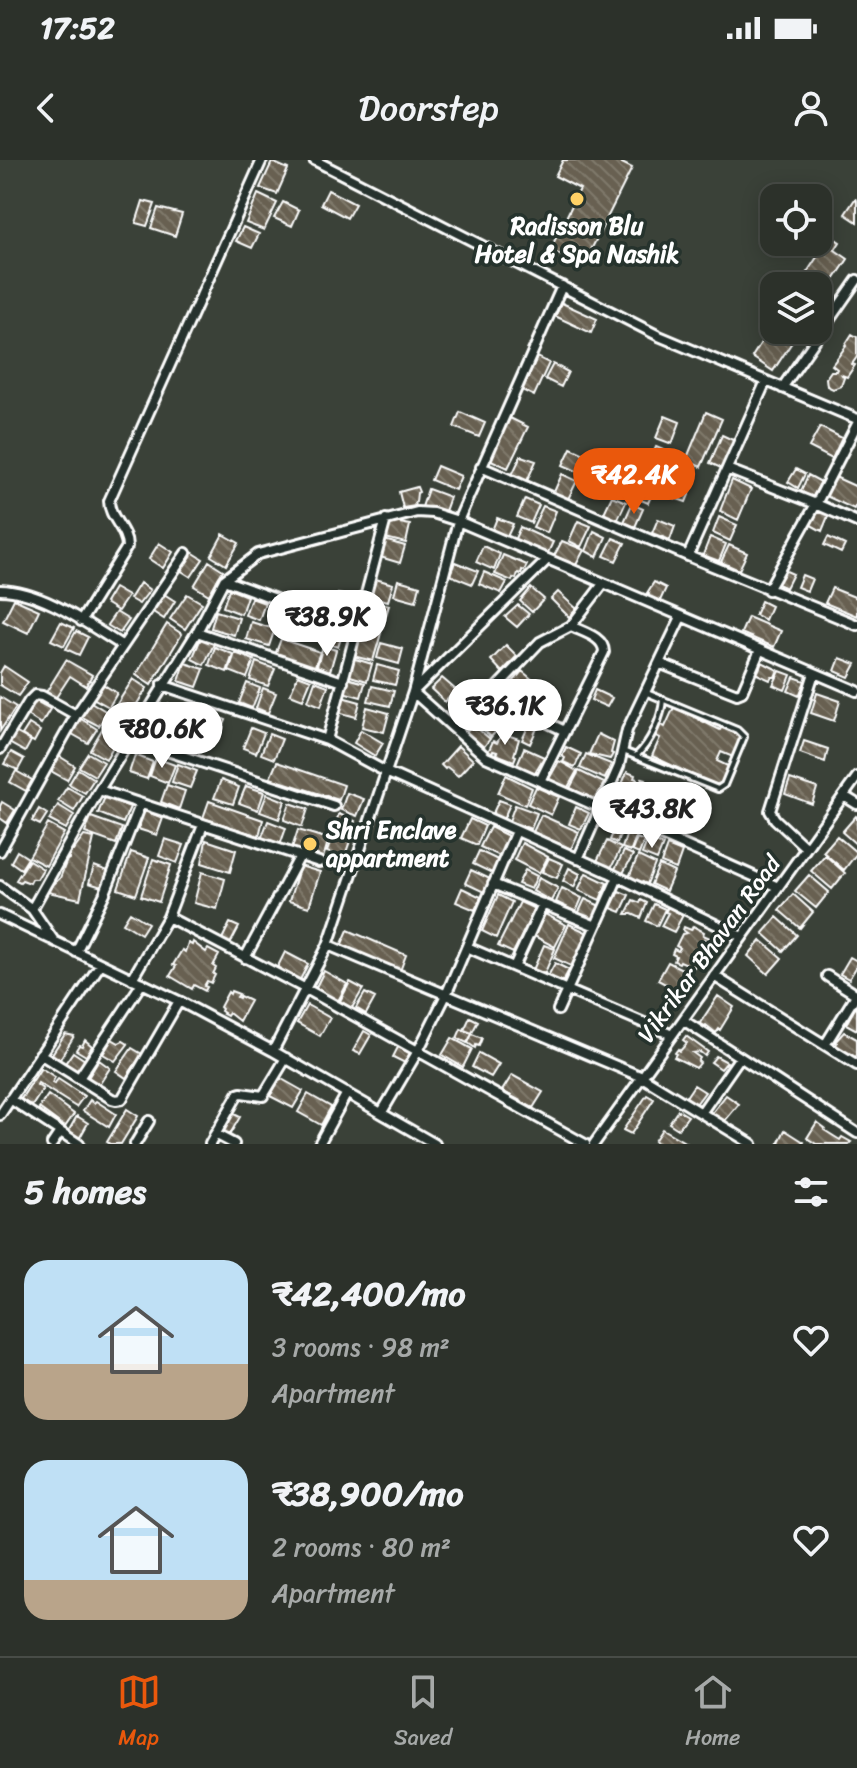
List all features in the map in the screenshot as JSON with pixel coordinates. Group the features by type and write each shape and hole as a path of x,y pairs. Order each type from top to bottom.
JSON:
{"street":[{"path":"81,621 127,547 127,537 110,511 109,501 262,160"},
{"path":"314,160 659,336 857,422 768,590"},
{"path":"782,388 857,280"},
{"path":"273,1051 328,945 413,692 458,521 562,286"},
{"path":"688,556 766,381"},
{"path":"481,467 857,625"},
{"path":"727,469 857,522"},
{"path":"32,909 99,790 197,632 224,580 258,554 386,519 425,512 458,521 857,691"},
{"path":"327,740 386,519"},
{"path":"0,851 76,715 186,553"},
{"path":"413,692 547,560"},
{"path":"224,580 357,629"},
{"path":"456,730 540,642 571,626 603,584"},
{"path":"0,590 26,593 123,646"},
{"path":"578,859 619,766 627,730 681,617"},
{"path":"540,781 605,647 601,641 571,626"},
{"path":"197,632 343,682"},
{"path":"659,663 737,694 742,692 760,650"},
{"path":"806,848 770,811 814,673"},
{"path":"162,685 327,740 386,772 742,937"},
{"path":"494,689 518,709 565,731"},
{"path":"413,692 486,757 778,887"},
{"path":"0,749 35,695 76,715"},
{"path":"504,728 518,709"},
{"path":"131,739 334,806"},
{"name":"Vikrikar Bhavan Road","path":"594,1144 857,777"},
{"path":"99,790 319,862"},
{"path":"844,796 857,804"},
{"path":"76,952 105,893 140,805"},
{"path":"132,979 168,917 203,825"},
{"path":"382,1112 446,995 516,831"},
{"path":"245,958 300,856"},
{"path":"558,1010 618,877"},
{"path":"493,884 596,926"},
{"path":"0,886 32,909 54,941"},
{"path":"514,967 543,904"},
{"path":"0,915 179,1001 286,1058 435,1144"},
{"path":"168,917 306,989 585,1144"},
{"path":"328,945 642,1077 752,1144"},
{"path":"467,947 672,1035"},
{"path":"0,1115 100,965"},
{"path":"714,976 857,1065"},
{"path":"825,1045 857,995 827,976"},
{"path":"79,1078 142,983"},
{"path":"40,1054 112,1099 122,1099 179,1001"},
{"path":"683,1020 857,1133"},
{"path":"701,1113 740,1057"},
{"path":"210,1144 238,1094 263,1096 286,1058"},
{"path":"319,1144 347,1093"},
{"path":"10,1099 79,1144"},
{"path":"135,1144 149,1121"},
{"path":"52,1144 60,1132"},
{"path":"215,1134 234,1144"}],"lane":[{"path":"623,751 718,789 724,785 744,737 737,730 645,692"},
{"path":"636,756 649,740 663,699"}],"building":[{"path":"563,160 616,160 632,168 583,266 550,250 580,189 555,176"},
{"path":"272,162 288,169 277,194 260,188"},
{"path":"328,190 355,204 347,218 321,204"},
{"path":"258,194 277,203 264,230 246,223"},
{"path":"857,200 857,222 845,214"},
{"path":"143,201 155,204 147,226 136,223"},
{"path":"283,202 299,210 292,226 274,218"},
{"path":"158,208 182,214 175,236 151,228"},
{"path":"243,227 259,234 252,248 236,241"},
{"path":"832,237 840,242 835,250 848,259 832,283 832,272 807,272 818,256 832,256"},
{"path":"562,303 597,319 591,333 555,316"},
{"path":"852,334 857,337 857,357 852,364 855,365 847,377 842,375 841,386 833,389 827,386 826,378 831,371 836,371 832,365"},
{"path":"760,344 791,344 773,371 752,357"},
{"path":"537,357 549,363 534,396 522,390"},
{"path":"553,364 568,372 561,387 545,379"},
{"path":"460,412 485,423 479,437 454,427"},
{"path":"706,412 722,419 701,467 686,460"},
{"path":"665,416 680,422 672,444 656,438"},
{"path":"510,418 528,427 508,468 489,459"},
{"path":"820,427 842,438 832,459 809,447"},
{"path":"722,435 735,441 723,469 710,463"},
{"path":"656,447 668,452 660,470 648,465"},
{"path":"571,448 589,456 581,473 563,465"},
{"path":"521,456 536,461 527,481 512,475"},
{"path":"437,466 461,476 455,490 431,480"},
{"path":"796,469 805,474 798,488 788,482"},
{"path":"623,473 635,478 628,495 615,489"},
{"path":"562,474 577,481 567,501 553,494"},
{"path":"808,475 821,482 812,498 801,491"},
{"path":"835,477 857,487 854,509 826,496"},
{"path":"642,479 656,485 648,503 634,497"},
{"path":"732,480 751,489 738,520 720,511"},
{"path":"674,482 691,490 686,502 668,496"},
{"path":"417,487 419,492 415,506 403,508 399,492"},
{"path":"428,489 450,497 444,514 422,507"},
{"path":"612,496 626,502 617,521 603,515"},
{"path":"525,499 539,505 531,523 517,517"},
{"path":"632,504 643,509 635,527 624,522"},
{"path":"543,506 556,511 547,533 533,527"},
{"path":"818,509 829,514 822,531 811,525"},
{"path":"719,517 737,525 730,541 713,533"},
{"path":"497,518 513,524 506,539 491,533"},
{"path":"658,519 675,526 670,540 652,533"},
{"path":"389,521 410,525 406,543 385,538"},
{"path":"578,521 591,526 581,547 569,541"},
{"path":"520,527 553,542 546,557 513,543"},
{"path":"594,531 606,537 597,557 586,551"},
{"path":"223,534 239,543 226,565 211,556"},
{"path":"710,537 726,544 719,561 703,555"},
{"path":"828,537 845,545 841,553 824,545"},
{"path":"613,538 625,543 616,561 604,556"},
{"path":"384,540 405,546 400,563 380,557"},
{"path":"562,541 584,550 576,565 554,556"},
{"path":"159,543 173,552 163,568 149,559"},
{"path":"729,545 747,553 739,570 721,562"},
{"path":"483,546 500,554 494,570 476,562"},
{"path":"192,552 203,559 191,577 180,570"},
{"path":"503,555 527,565 512,581 495,574"},
{"path":"209,561 223,570 209,595 194,586"},
{"path":"455,562 478,571 472,584 450,575"},
{"path":"784,570 793,574 786,588 777,584"},
{"path":"484,572 507,582 501,593 479,584"},
{"path":"802,575 812,579 807,591 797,587"},
{"path":"372,578 393,584 388,601 368,596"},
{"path":"398,580 420,586 416,601 394,595"},
{"path":"654,582 666,588 659,603 647,597"},
{"path":"140,583 150,590 139,604 130,599"},
{"path":"114,588 128,596 118,611 105,603"},
{"path":"531,588 544,599 532,612 520,601"},
{"path":"832,588 857,598 857,616 825,603"},
{"path":"229,589 247,596 241,614 223,607"},
{"path":"558,592 577,609 569,617 551,599"},
{"path":"164,594 175,601 164,619 153,612"},
{"path":"187,594 202,603 185,629 170,619"},
{"path":"338,594 353,597 347,618 333,614"},
{"path":"251,598 265,603 259,620 245,615"},
{"path":"14,599 39,610 28,633 3,621"},
{"path":"369,600 389,605 373,661 353,656"},
{"path":"761,601 771,606 765,620 755,615"},
{"path":"518,605 529,614 517,627 505,617"},
{"path":"216,611 239,618 234,635 211,628"},
{"path":"116,612 129,620 120,633 107,625"},
{"path":"308,616 344,629 338,647 301,635"},
{"path":"748,617 781,631 774,647 741,633"},
{"path":"61,622 74,628 64,646 51,640"},
{"path":"251,622 275,629 269,646 246,639"},
{"path":"167,624 182,634 151,685 136,675"},
{"path":"76,631 88,637 79,655 66,649"},
{"path":"201,638 214,644 204,665 192,659"},
{"path":"281,639 320,652 314,668 275,655"},
{"path":"381,643 403,649 399,664 377,658"},
{"path":"506,645 517,656 502,672 491,660"},
{"path":"323,646 336,650 330,671 317,666"},
{"path":"215,647 233,654 227,672 209,665"},
{"path":"235,653 254,660 247,678 229,671"},
{"path":"352,658 372,664 367,681 347,675"},
{"path":"840,658 856,664 849,677 835,671"},
{"path":"66,660 92,675 86,686 70,676 55,699 45,694"},
{"path":"256,662 275,669 268,686 250,680"},
{"path":"762,662 778,670 775,677 770,680 757,674"},
{"path":"185,663 204,669 197,687 179,681"},
{"path":"377,665 399,671 395,685 373,680"},
{"path":"4,666 28,682 18,696 0,685 0,673"},
{"path":"522,671 534,681 517,701 505,692"},
{"path":"780,671 791,675 785,690 773,685"},
{"path":"298,675 311,680 303,699 290,694"},
{"path":"794,677 805,681 799,696 788,691"},
{"path":"347,678 365,683 361,697 343,692"},
{"path":"442,678 456,690 445,702 431,689"},
{"path":"133,679 147,688 126,721 112,712"},
{"path":"315,681 328,686 321,706 308,701"},
{"path":"101,683 117,693 109,707 93,698"},
{"path":"247,683 260,688 252,708 239,703"},
{"path":"372,686 394,691 390,706 368,701"},
{"path":"263,688 276,693 268,713 256,708"},
{"path":"595,690 612,698 607,707 591,700"},
{"path":"817,693 840,701 834,721 811,713"},
{"path":"0,697 16,707 0,731"},
{"path":"342,697 360,702 356,717 338,712"},
{"path":"34,700 50,709 41,724 25,714"},
{"path":"91,702 107,712 99,726 82,717"},
{"path":"495,702 509,713 501,724 487,712"},
{"path":"169,704 187,710 181,728 163,721"},
{"path":"367,707 389,713 384,732 362,727"},
{"path":"674,707 720,730 722,727 743,737 733,757 721,752 717,761 730,767 720,788 652,756 660,738 652,734 657,723 665,727"},
{"path":"194,709 207,714 199,734 186,729"},
{"path":"213,715 226,720 218,740 205,735"},
{"path":"482,715 498,729 491,737 476,723"},
{"path":"109,717 125,726 106,759 90,750"},
{"path":"81,719 97,729 88,743 72,734"},
{"path":"531,720 539,724 530,744 522,740"},
{"path":"29,724 40,731 34,742 22,735"},
{"path":"472,724 490,739 482,749 464,735"},
{"path":"251,728 264,733 256,753 243,748"},
{"path":"176,730 194,736 188,754 169,747"},
{"path":"361,730 383,743 375,756 354,743"},
{"path":"15,732 31,741 25,752 9,743"},
{"path":"502,733 519,739 514,761 497,752 488,752 493,741 497,743"},
{"path":"269,734 282,739 274,759 261,754"},
{"path":"598,734 614,742 610,759 589,754"},
{"path":"804,741 828,749 825,762 800,753"},
{"path":"458,746 473,760 458,776 441,765"},
{"path":"566,747 581,754 575,767 563,762"},
{"path":"524,748 544,757 534,774 516,767"},
{"path":"11,752 24,759 18,770 4,764"},
{"path":"88,753 104,762 95,776 79,767"},
{"path":"586,754 611,764 605,779 580,768"},
{"path":"135,755 153,762 147,779 129,773"},
{"path":"59,756 75,766 67,780 51,771"},
{"path":"156,758 175,765 168,783 150,776"},
{"path":"559,761 577,771 567,789 549,779"},
{"path":"277,762 344,785 339,800 270,778"},
{"path":"178,764 197,771 190,788 172,782"},
{"path":"78,769 94,779 85,793 69,784"},
{"path":"16,771 32,780 26,791 10,782"},
{"path":"579,771 604,783 595,800 570,788"},
{"path":"627,772 635,775 635,785 638,787 642,778 646,779 639,797 620,789"},
{"path":"506,775 532,788 525,805 498,793"},
{"path":"790,779 817,788 812,804 785,794"},
{"path":"221,780 239,787 233,804 214,798"},
{"path":"167,785 185,791 179,809 161,802"},
{"path":"246,786 264,792 258,810 239,803"},
{"path":"67,787 83,796 74,811 58,801"},
{"path":"536,787 559,797 551,815 528,804"},
{"path":"617,791 629,796 623,811 611,806"},
{"path":"347,793 364,799 357,816 341,810"},
{"path":"267,794 285,801 279,819 260,812"},
{"path":"105,797 130,807 123,823 98,813"},
{"path":"499,800 510,804 503,820 492,815"},
{"path":"209,801 263,820 259,836 203,818"},
{"path":"2,802 15,810 7,823 0,818"},
{"path":"290,803 308,809 302,827 284,820"},
{"path":"58,805 74,815 66,829 49,820"},
{"path":"515,805 537,813 531,829 509,821"},
{"path":"576,807 589,813 581,829 569,824"},
{"path":"39,809 47,814 40,825 32,821"},
{"path":"145,811 163,818 157,835 138,829"},
{"path":"339,814 355,821 349,838 332,832"},
{"path":"541,815 579,832 571,849 533,832"},
{"path":"91,817 122,828 116,844 85,833"},
{"path":"857,817 857,845 842,832"},
{"path":"470,819 485,826 477,845 461,838"},
{"path":"268,821 286,828 280,845 261,839"},
{"path":"48,824 64,833 46,866 29,857"},
{"path":"616,826 622,829 617,843 610,840"},
{"path":"490,827 510,837 500,856 480,847"},
{"name":"Shri Enclave appartment","path":"298,830 329,839 323,858 292,848"},
{"path":"628,830 637,833 631,851 622,848"},
{"path":"333,835 350,841 344,858 327,852"},
{"path":"84,836 94,838 80,899 48,892 50,884 53,885 60,878 70,851"},
{"path":"837,836 857,853 844,870 823,852"},
{"path":"637,838 644,841 639,854 632,851"},
{"path":"165,839 184,845 177,863 159,856"},
{"path":"648,839 663,845 657,860 642,854"},
{"path":"206,840 236,850 230,872 202,863"},
{"path":"607,841 621,848 610,870 596,863"},
{"path":"522,843 548,857 539,873 514,860"},
{"path":"667,846 682,852 676,869 661,863"},
{"path":"17,851 28,858 21,869 11,862"},
{"path":"479,851 498,860 492,873 473,864"},
{"path":"624,851 633,855 622,875 614,871"},
{"path":"131,852 149,858 136,895 118,889"},
{"path":"825,855 845,873 832,889 811,871"},
{"path":"638,856 655,864 647,884 629,877"},
{"path":"549,858 563,864 557,878 542,872"},
{"path":"153,859 171,865 159,902 141,896"},
{"path":"29,860 43,869 37,879 32,879 30,883 16,880"},
{"path":"659,865 674,872 666,891 651,884"},
{"path":"94,866 111,872 105,888 89,883"},
{"path":"300,866 320,872 309,907 289,901"},
{"path":"569,868 580,874 574,887 563,881"},
{"path":"471,870 490,879 484,892 465,883"},
{"path":"525,870 537,876 531,889 518,884"},
{"path":"202,872 225,879 217,909 194,903"},
{"path":"586,873 607,883 600,900 578,890"},
{"path":"809,875 829,892 816,908 795,891"},
{"path":"539,878 558,888 551,901 533,891"},
{"path":"462,888 481,897 475,910 456,902"},
{"path":"562,888 582,898 576,912 556,902"},
{"path":"619,891 629,895 621,912 611,908"},
{"path":"793,894 813,912 800,928 779,910"},
{"path":"498,895 512,902 496,938 482,931"},
{"path":"585,899 600,906 592,921 578,914"},
{"path":"633,900 647,903 641,918 626,914"},
{"path":"520,902 535,909 513,953 498,946"},
{"path":"654,904 665,909 657,926 646,921"},
{"path":"668,907 683,915 674,932 661,926"},
{"path":"130,912 148,923 141,934 123,923"},
{"path":"545,914 566,925 555,947 534,936"},
{"path":"777,917 797,935 783,951 763,933"},
{"path":"230,923 239,927 230,944 222,939"},
{"path":"569,924 588,933 573,967 554,958"},
{"path":"693,926 710,938 708,941 704,939 702,944 706,946 701,956 696,954 694,967 674,961 676,956 672,954 674,949 678,951 680,948 676,946 682,934 687,933 684,927 691,930"},
{"path":"348,930 406,955 400,971 341,946"},
{"path":"761,940 782,958 768,974 748,956"},
{"path":"193,942 206,952 208,949 219,955 213,966 216,968 215,975 211,983 207,981 205,991 194,985 192,989 170,976 182,950 185,952 188,943 192,945"},
{"path":"544,945 555,949 544,975 533,970"},
{"path":"285,952 308,964 299,982 276,970"},
{"path":"850,957 857,961 857,966 849,979 840,974"},
{"path":"668,962 690,973 680,992 658,980"},
{"path":"555,963 569,970 562,983 548,976"},
{"path":"324,971 347,984 338,1001 315,989"},
{"path":"350,982 363,989 352,1008 340,1001"},
{"path":"231,991 239,994 237,997 250,1001 239,1021 221,1011 220,1007"},
{"path":"365,993 375,998 366,1014 356,1008"},
{"path":"718,996 734,1007 716,1033 700,1023"},
{"path":"307,1005 330,1018 320,1036 297,1023"},
{"path":"857,1005 857,1030 846,1024"},
{"path":"470,1017 478,1021 472,1033 464,1030"},
{"path":"461,1029 472,1034 467,1043 457,1038"},
{"path":"364,1031 371,1035 360,1054 353,1051"},
{"path":"844,1032 857,1039 854,1059 834,1048"},
{"path":"65,1034 74,1036 60,1059 52,1054"},
{"path":"472,1034 482,1038 475,1048 468,1043"},
{"path":"686,1036 708,1052 705,1056 700,1052 693,1053 700,1058 696,1068 674,1057 678,1049 680,1051 687,1043 683,1040"},
{"path":"452,1038 472,1049 463,1067 442,1055"},
{"path":"112,1039 128,1044 115,1061 103,1054"},
{"path":"85,1040 92,1046 86,1056 76,1050"},
{"path":"398,1047 410,1053 405,1063 393,1057"},
{"path":"132,1048 142,1054 126,1078 116,1071"},
{"path":"73,1052 85,1060 77,1073 64,1065"},
{"path":"479,1053 499,1064 491,1077 472,1067"},
{"path":"716,1056 727,1062 721,1069 711,1062"},
{"path":"99,1060 110,1068 97,1088 86,1081"},
{"path":"41,1068 55,1077 52,1083 58,1079 84,1096 76,1107 38,1083 43,1089 32,1106 21,1099"},
{"path":"512,1075 543,1092 533,1108 502,1091"},
{"path":"280,1078 303,1091 293,1108 270,1096"},
{"path":"694,1085 705,1092 696,1104 686,1097"},
{"path":"308,1094 331,1107 321,1125 298,1112"},
{"path":"48,1095 74,1114 65,1127 39,1108"},
{"path":"647,1095 654,1099 631,1134 623,1130"},
{"path":"726,1095 739,1104 724,1122 712,1113"},
{"path":"90,1100 116,1114 109,1127 83,1111"},
{"path":"127,1109 138,1116 121,1144 110,1144 107,1142"},
{"path":"678,1110 688,1116 678,1129 669,1123"},
{"path":"232,1113 240,1117 230,1134 222,1130"},
{"path":"77,1116 88,1123 79,1139 68,1132"},
{"path":"817,1122 840,1140 842,1137 851,1142 816,1144 807,1138"},
{"path":"662,1129 688,1144 658,1144 654,1141"},
{"path":"785,1130 804,1142 803,1144 778,1144"}],"place":[{"name":"Radisson Blu Hotel & Spa Nashik","path":"577,199"},
{"name":"Shri Enclave appartment","path":"310,844"}]}
